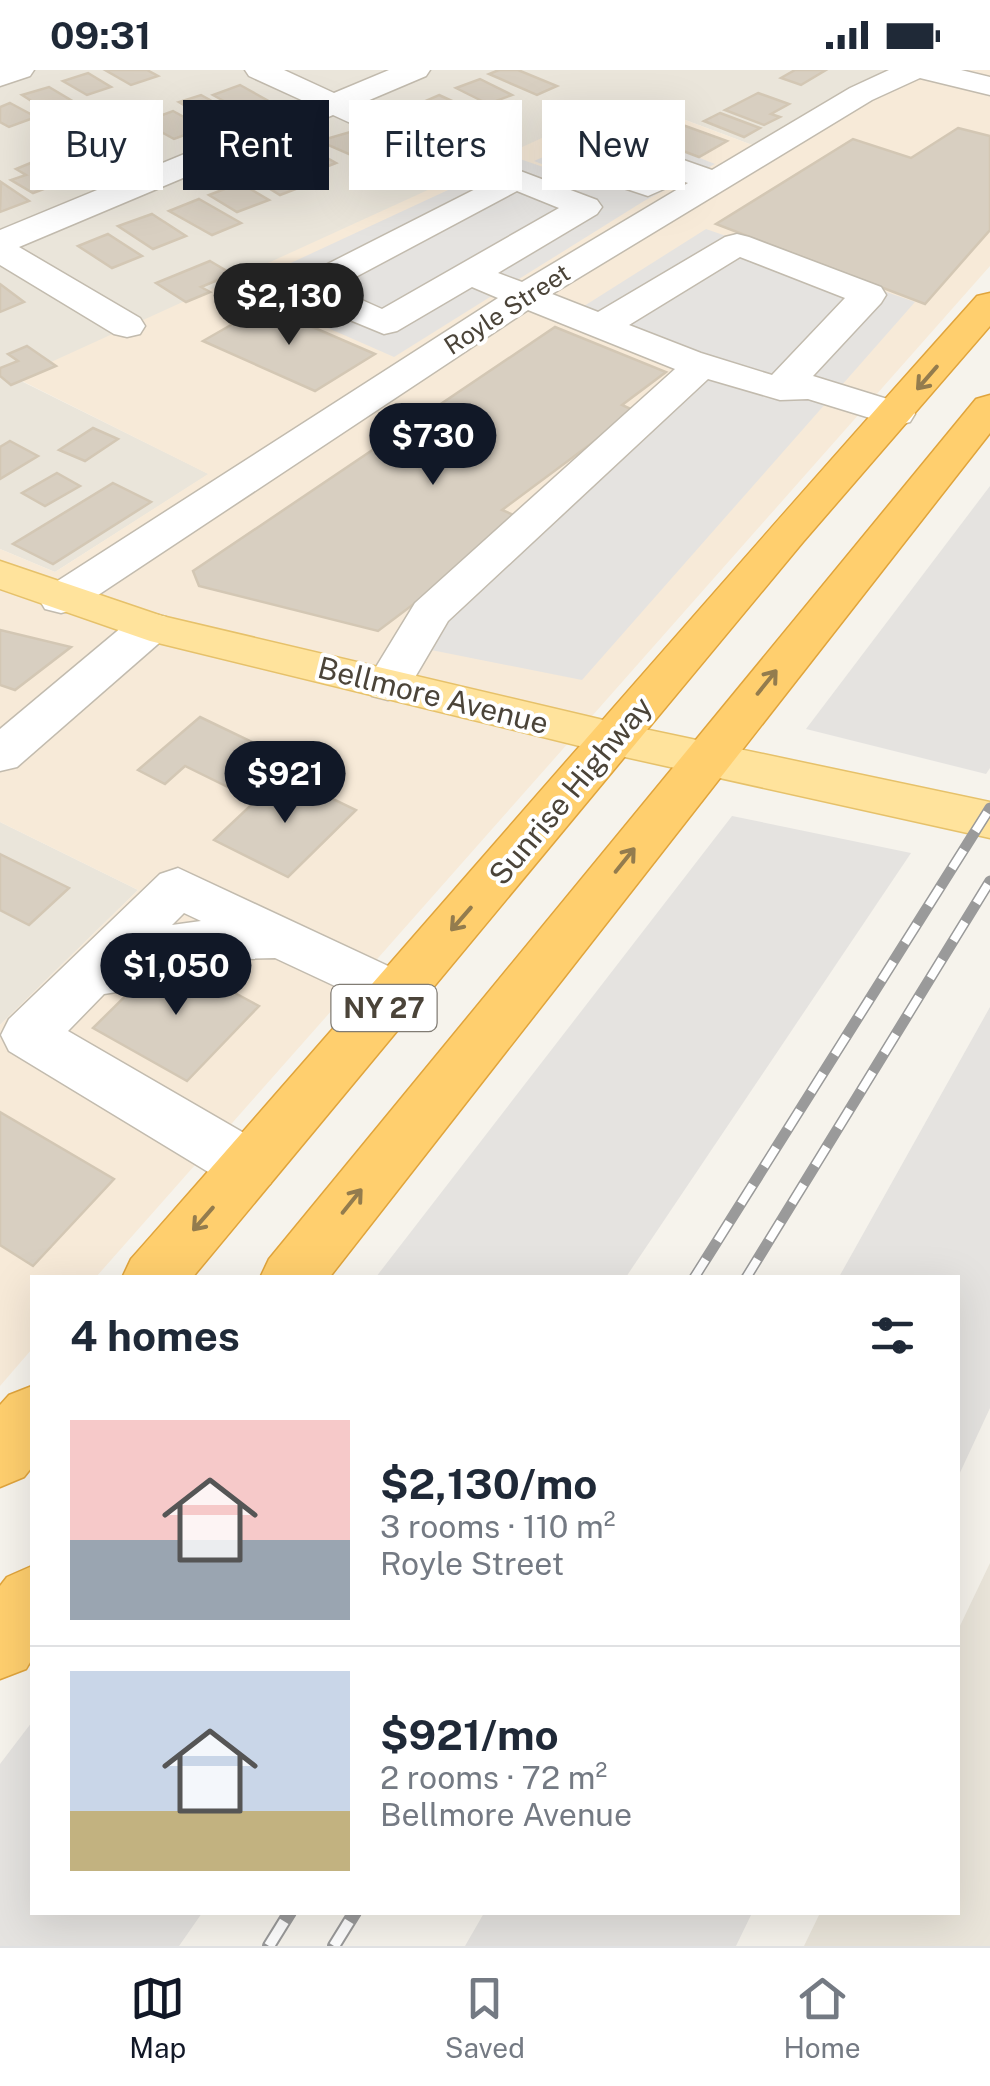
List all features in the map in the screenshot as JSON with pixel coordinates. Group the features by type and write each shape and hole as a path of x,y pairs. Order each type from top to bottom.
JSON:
{"highway":[{"name":"Sunrise Highway","path":"155,1275 788,533 990,304"},
{"name":"NY 27","path":"293,1275 990,407"},
{"path":"0,1455 30,1419"},
{"path":"0,1643 30,1605"}],"main road":[{"name":"Bellmore Avenue","path":"0,574 150,628 616,739 990,820"}],"street":[{"path":"0,77 19,70"},
{"path":"260,70 349,111"},
{"path":"0,242 415,70"},
{"name":"Royle Street","path":"61,599 525,296 861,94 913,70"},
{"path":"925,70 989,84"},
{"path":"685,171 715,182"},
{"path":"515,178 585,207 470,274 384,323 307,289 515,178"},
{"path":"601,326 737,244 868,295 780,389"},
{"path":"0,250 127,326"},
{"path":"470,274 702,365 780,389 797,404 888,423"},
{"path":"388,685 432,613 702,365"},
{"path":"0,755 19,714 150,628"},
{"path":"249,1166 29,1035 178,887 397,994"}],"shaded area":[{"path":"0,70 907,70 763,149 685,120 685,100 542,100 542,146 522,155 522,100 349,100 349,190 444,190 17,379 209,474 55,572 0,549"},
{"path":"907,70 990,70 990,266 98,1275 30,1275 30,1351 0,1386 0,1025 138,890 0,822 0,549 55,572 208,474 16,378 428,190 522,190 522,147 542,138 542,190 685,190 685,120 763,149"},
{"path":"685,152 715,164 685,180"},
{"path":"522,160 542,167 542,190 665,190 394,357 237,288 448,190 522,190"},
{"path":"706,229 915,302 582,680 391,642 682,367 562,320"},
{"path":"990,486 990,768 986,774 806,729"},
{"path":"732,816 911,853 627,1275 378,1275"},
{"path":"0,822 138,890 0,1025"},
{"path":"990,1007 990,1408 960,1473 960,1275 840,1275"},
{"path":"990,1563 990,1946 804,1946 819,1915 960,1915 960,1626"},
{"path":"30,1725 30,1915 201,1915 179,1946 0,1946 0,1764"},
{"path":"482,1915 751,1915 736,1946 465,1946"}],"building":[{"path":"105,70 147,70 158,76 131,85"},
{"path":"518,70 557,86 537,95 489,74"},
{"path":"795,70 826,70 801,85 781,78"},
{"path":"88,73 111,87 87,95 63,81"},
{"path":"480,79 512,95 480,100 456,88"},
{"path":"240,85 267,100 222,100 213,95"},
{"path":"49,87 71,100 30,100 22,95"},
{"path":"758,93 789,104 771,114 780,117 764,125 725,110"},
{"path":"10,103 30,114 30,119 9,127 0,122 0,107"},
{"path":"173,111 183,116 183,136 174,139 163,133 163,115"},
{"path":"720,113 760,128 744,137 704,121"},
{"path":"685,126 727,141 699,157 685,152"},
{"path":"958,128 990,136 990,230 925,304 716,224 853,139 911,158"},
{"path":"349,132 349,154 329,145 329,138"},
{"path":"30,163 30,190 41,190 33,193 11,180 26,175 16,169"},
{"path":"1,182 29,201 0,212"},
{"path":"222,190 252,190 269,200 237,212 209,195"},
{"path":"199,199 241,223 212,235 169,211"},
{"path":"152,214 186,236 153,249 118,226"},
{"path":"108,234 142,256 112,268 78,246"},
{"path":"210,261 232,274 201,287 210,292 186,302 156,283"},
{"path":"0,284 24,302 0,312"},
{"path":"264,306 375,354 315,391 203,341"},
{"path":"555,327 666,372 622,405 635,411 502,510 525,520 378,631 199,586 193,571"},
{"path":"27,346 56,366 11,385 0,376 0,368 18,361 8,354"},
{"path":"93,428 118,439 85,461 59,450"},
{"path":"10,441 38,456 0,479 0,447"},
{"path":"57,473 80,486 45,506 22,493"},
{"path":"113,483 151,502 53,564 13,544"},
{"path":"0,630 71,647 15,690 0,685"},
{"path":"200,717 273,752 232,789 185,766 165,784 138,770"},
{"path":"283,775 356,810 288,877 214,840"},
{"path":"0,854 69,888 29,925 0,910"},
{"path":"166,956 259,1006 187,1081 93,1028"},
{"path":"0,1112 114,1179 33,1266 0,1245"}],"railway":[{"path":"696,1275 990,808"},
{"path":"748,1275 990,881"},
{"path":"269,1946 288,1915"},
{"path":"334,1946 353,1915"}]}
